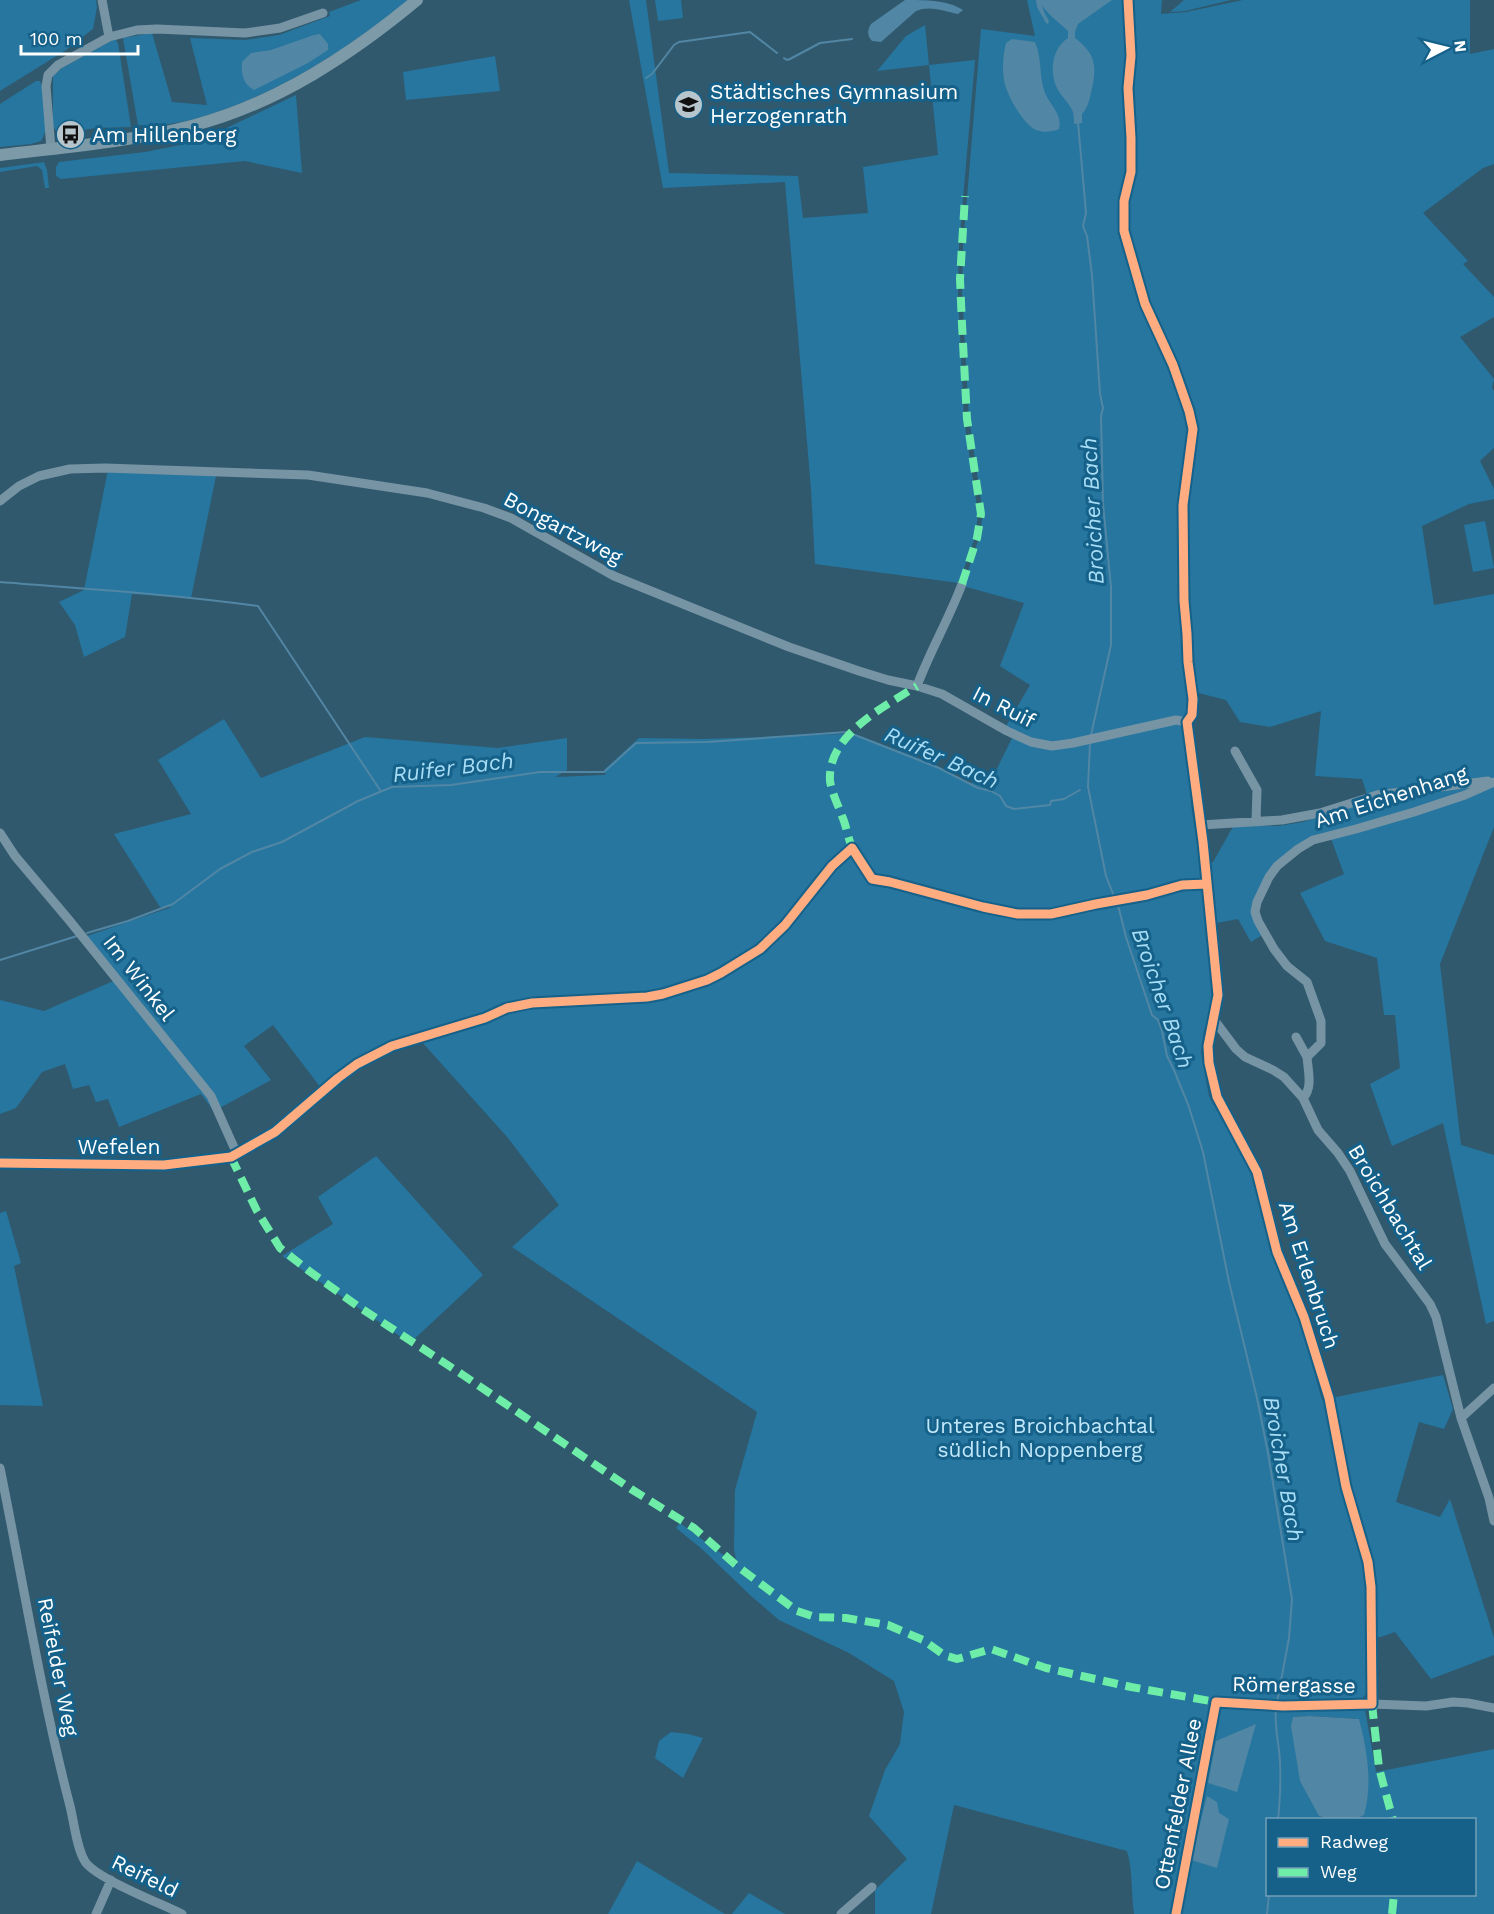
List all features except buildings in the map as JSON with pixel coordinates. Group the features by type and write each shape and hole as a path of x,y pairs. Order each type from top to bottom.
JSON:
{"main road":[{"path":"0,155 142,137 195,125 258,102 334,63 417,0"}],"street":[{"path":"102,0 109,37"},
{"path":"51,149 46,86 48,75 58,65 109,37 126,32 157,29 245,33 280,27 323,13"},
{"name":"Bongartzweg","path":"0,501 19,486 39,476 70,469 105,468 308,475 427,493 484,508 511,518 614,576 789,647 888,680 917,686"},
{"path":"917,686 962,584"},
{"name":"In Ruif","path":"917,686 942,694 1031,742 1052,746 1176,720 1187,722"},
{"name":"Am Erlenbruch","path":"1187,722 1201,825 1218,995 1215,1021 1208,1046 1209,1063 1217,1097 1257,1172 1277,1252 1311,1336 1329,1398 1350,1504 1368,1562 1371,1587 1372,1704"},
{"path":"1235,751 1253,773 1258,801 1256,821"},
{"path":"1201,825 1282,820 1320,813 1377,795 1494,781"},
{"name":"Am Eichenhang","path":"1307,1057 1321,1043 1321,1021 1307,982 1287,966 1258,921 1257,902 1269,877 1277,866 1313,840 1356,830 1414,812 1465,795 1494,781"},
{"name":"Im Winkel","path":"0,833 15,856 211,1096 237,1154"},
{"name":"Broichbachtal","path":"1215,1021 1245,1057 1284,1077 1303,1098 1318,1130 1338,1153 1350,1172 1385,1244 1430,1304 1436,1317 1461,1418 1489,1498 1494,1521"},
{"path":"1296,1037 1307,1057 1309,1086 1308,1093 1303,1098"},
{"name":"Wefelen","path":"0,1163 181,1165 231,1157 275,1132 325,1090"},
{"path":"1461,1418 1494,1388"},
{"name":"Reifelder Weg","path":"0,1468 60,1767 81,1855 92,1869"},
{"name":"Römergasse","path":"1216,1702 1283,1707 1372,1704 1426,1706 1453,1702 1494,1708"},
{"name":"Ottenfelder Allee","path":"1176,1914 1216,1702"},
{"name":"Reifeld","path":"92,1869 182,1914"},
{"path":"96,1914 111,1880"},
{"path":"841,1914 872,1887"}],"green space":[{"path":"0,0 96,0 93,29 66,50 0,91"},
{"path":"361,0 409,0 359,37 308,70 253,98 194,119 144,128 143,125 138,125 123,38 152,33 172,102 207,105 190,38 245,40 279,35 330,16 329,12"},
{"path":"629,0 646,0 669,173 798,176 803,218 868,213 863,167 938,155 929,65 975,60 959,246 958,293 964,419 978,514 975,537 959,583 815,564 811,489 785,182 663,188"},
{"path":"655,0 681,0 683,18 658,21"},
{"name":"Unteres Broichbachtal südlich Noppenberg","path":"1027,0 1162,0 1161,14 1186,12 1243,0 1470,0 1470,54 1494,49 1494,164 1483,168 1423,213 1468,261 1463,264 1494,297 1494,317 1460,337 1494,379 1492,388 1494,391 1494,448 1480,461 1494,489 1494,499 1469,504 1422,526 1434,605 1494,594 1494,827 1440,964 1461,1145 1494,1155 1494,1321 1486,1324 1443,1123 1392,1146 1370,1084 1400,1068 1395,1015 1384,1015 1377,958 1325,941 1300,893 1344,874 1329,833 1286,856 1268,884 1257,914 1267,932 1251,942 1238,919 1206,925 1214,1000 1204,1031 1201,1052 1209,1096 1252,1174 1283,1278 1297,1310 1322,1400 1443,1375 1453,1409 1444,1429 1419,1422 1396,1502 1440,1517 1450,1499 1494,1638 1494,1655 1431,1679 1395,1632 1381,1637 1367,1638 1367,1692 1363,1698 1376,1772 1494,1749 1494,1914 1134,1914 1127,1851 954,1805 931,1914 875,1914 875,1890 907,1859 869,1816 885,1770 900,1744 904,1712 894,1681 849,1653 779,1620 676,1528 680,1523 737,1565 734,1549 735,1490 757,1412 512,1247 559,1205 508,1138 422,1042 367,1060 321,1088 273,1025 244,1046 271,1080 214,1111 201,1094 119,1127 108,1099 96,1102 89,1085 73,1089 65,1064 42,1072 16,1108 0,1114 0,1000 44,1011 118,979 87,936 172,907 160,907 114,834 191,814 158,760 224,719 261,778 365,737 498,748 567,738 567,770 555,777 604,775 606,774 604,770 639,738 705,739 845,734 847,731 932,763 969,783 977,782 987,789 1012,738 1002,733 1030,685 1000,666 1024,603 963,586 979,538 983,514 969,418 962,293 963,246 981,29 1035,36","holes":["1191,691 1226,700 1240,722 1270,727 1321,711 1315,776 1362,779 1369,801 1303,822 1278,826 1234,825 1213,862 1201,867 1192,811 1184,720 1190,716","1293,1717 1359,1719 1364,1815 1358,1818 1476,1818 1476,1896 1266,1896 1266,1818 1324,1818 1319,1816"]},
{"path":"1184,0 1231,0 1185,11 1170,12"},
{"path":"925,25 929,65 877,71 906,36"},
{"path":"115,39 118,43 131,127 96,128 58,134 53,126 53,76 62,68"},
{"path":"495,56 500,91 406,100 403,72"},
{"path":"36,81 40,81 42,86 46,131 41,141 0,147 0,104"},
{"path":"296,95 302,173 245,161 61,179 56,176 56,167 59,162 145,152 190,143"},
{"path":"44,162 49,188 45,188 42,170 37,166 0,172 0,168"},
{"path":"108,470 216,476 191,598 132,594 125,637 84,657 75,625 59,602 84,590"},
{"path":"1485,521 1494,568 1473,572 1464,525"},
{"path":"376,1156 483,1275 410,1343 282,1256 333,1224 318,1197"},
{"path":"6,1211 21,1263 14,1266 43,1406 0,1405 0,1213"},
{"path":"671,1732 703,1738 683,1778 655,1758 659,1741"},
{"path":"637,1861 725,1914 608,1914"},
{"path":"749,1893 785,1914 732,1914"}],"shaded area":[{"path":"905,0 943,2 963,10 958,14 937,9 921,9 881,42 872,41 868,33 871,24"},
{"path":"1036,0 1112,0 1078,24 1075,32 1075,38 1088,50 1094,69 1091,93 1082,114 1082,123 1074,124 1073,111 1058,90 1053,77 1055,55 1068,38 1068,31 1042,6 1049,21 1048,24 1046,23 1037,7"},
{"path":"320,34 328,44 328,50 308,63 254,90 245,82 242,62 251,53 271,50"},
{"path":"1012,39 1035,42 1044,90 1059,118 1059,129 1042,132 1031,127 1012,100 1005,86 1003,66 1006,43"},
{"path":"1293,1717 1359,1719 1368,1767 1367,1803 1364,1815 1359,1818 1319,1816 1300,1781 1291,1726"},
{"path":"1256,1724 1237,1792 1208,1783 1216,1741"},
{"path":"1207,1796 1217,1802 1219,1813 1229,1819 1217,1868 1191,1860"}],"waterway":[{"path":"646,78 679,42 750,32 777,53"},
{"path":"784,58 790,59 820,43 852,39"},
{"name":"Broicher Bach","path":"1078,122 1086,213 1083,226 1087,236 1092,275 1100,394 1103,408 1101,416 1103,503 1111,587 1111,645 1091,735"},
{"path":"0,582 161,595 258,606 380,790"},
{"name":"Ruifer Bach","path":"87,933 173,904 220,869 252,852 282,842 358,801 392,787 451,785 540,772 604,772 636,743 707,742 847,732"},
{"name":"Ruifer Bach","path":"855,735 939,768 978,788 991,791 1000,796 1006,806 1014,809 1050,805 1051,801 1064,799 1080,790"},
{"name":"Broicher Bach","path":"1090,743 1088,787 1106,876 1119,909 1152,1015 1158,1020 1167,1056 1189,1107 1203,1152 1229,1282 1268,1453 1292,1599 1289,1638 1277,1702"},
{"name":"Ruifer Bach","path":"0,960 77,936"},
{"name":"Broicher Bach","path":"1276,1708 1280,1768 1278,1818"},
{"name":"Broicher Bach","path":"1267,1914 1269,1896"}],"marked path":[{"path":"962,584 977,538 981,514 967,419 962,324 960,279 965,196"},
{"path":"854,851 831,785 832,765 838,750 860,724 917,686"},
{"path":"231,1157 257,1211 280,1248 359,1307 631,1489 694,1528 737,1566 797,1611 815,1617 846,1618 888,1625 923,1640 944,1655 957,1659 991,1649 1046,1668 1131,1687 1216,1702"},
{"path":"1372,1704 1379,1768 1392,1818"},
{"path":"1392,1914 1394,1896"}],"cycle path":[{"path":"1128,0 1131,56 1128,88 1131,172 1124,201 1124,231 1145,304 1173,365 1193,429 1183,505 1184,601 1193,699 1192,715 1187,722 1203,842 1218,995 1208,1046 1209,1063 1217,1097 1257,1172 1277,1252 1304,1317 1329,1398 1346,1487 1368,1562 1371,1587 1372,1704 1283,1706 1216,1702 1176,1914"},
{"path":"0,1163 164,1165 231,1157 275,1132 357,1064 392,1046 485,1018 507,1008 532,1003 647,997 707,980 760,949 785,925 832,866 852,848 872,879 1018,914 1051,914 1147,895 1182,885 1207,884"}],"place":[{"name":"Städtisches Gymnasium Herzogenrath","path":"689,104"},
{"name":"Am Hillenberg","path":"71,135"}]}
